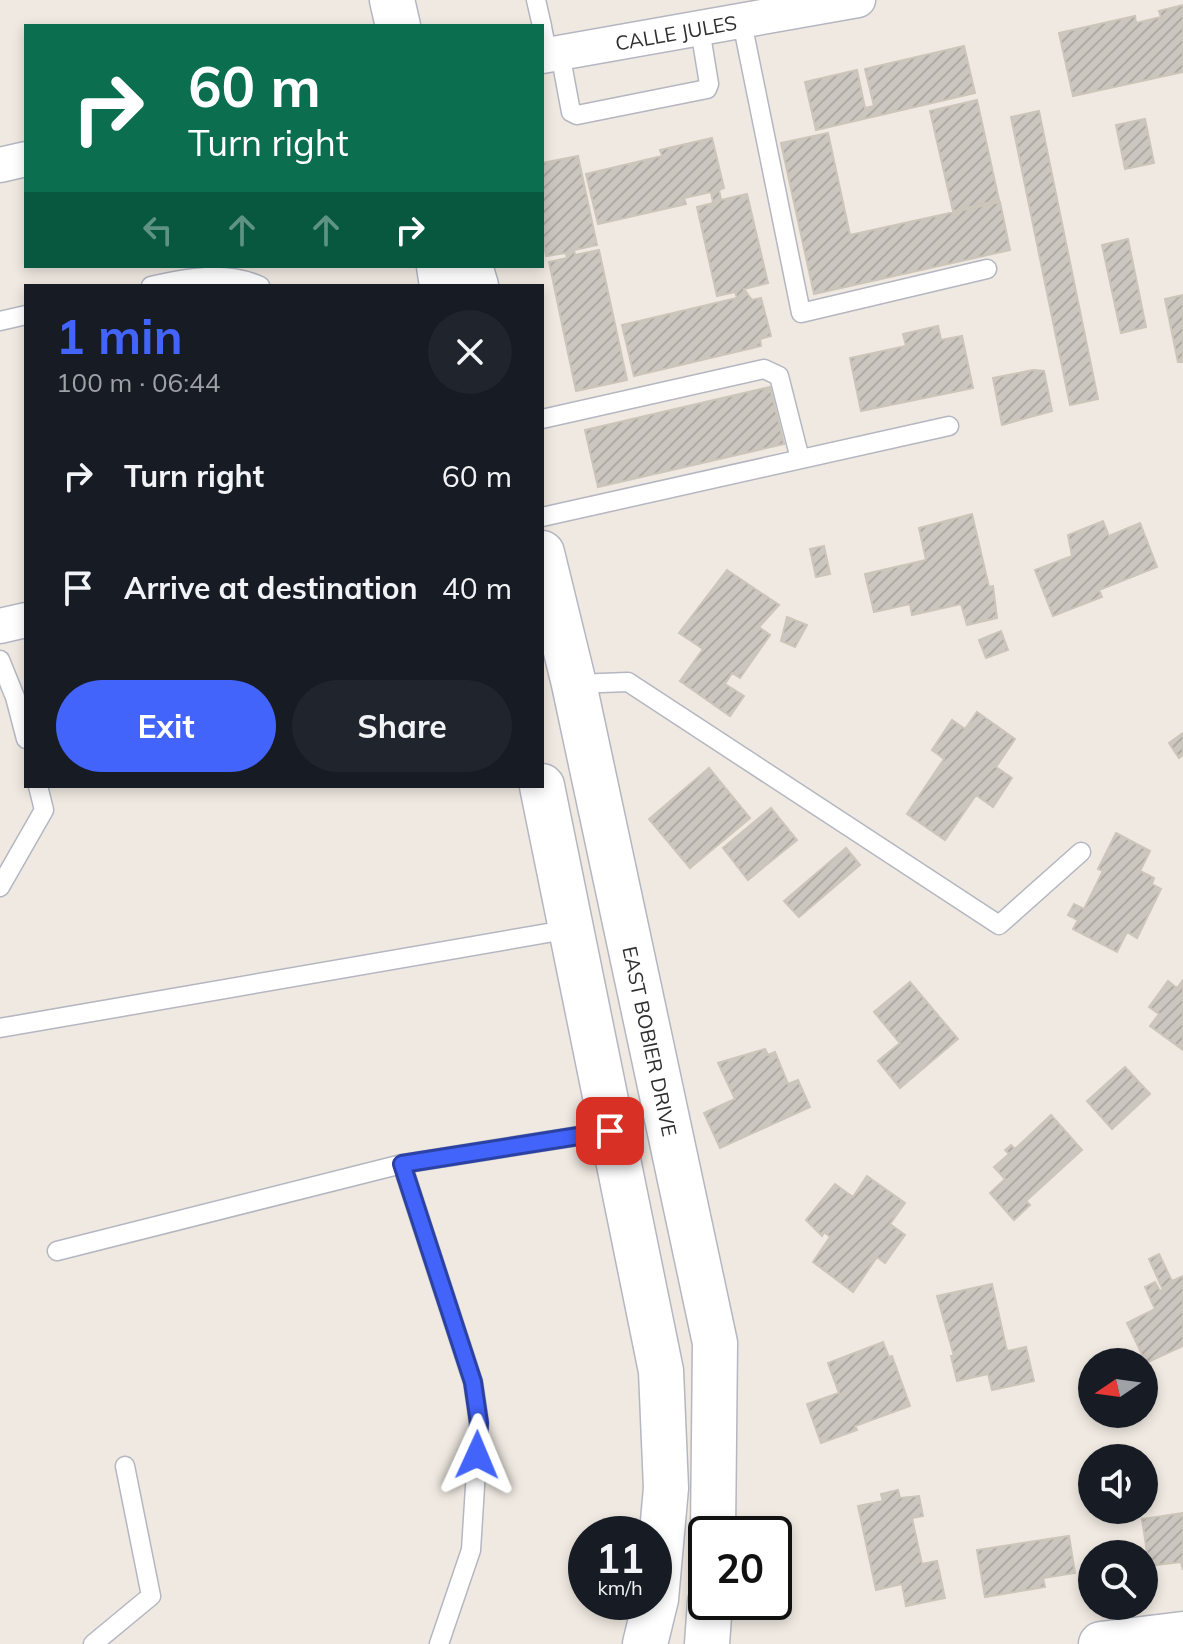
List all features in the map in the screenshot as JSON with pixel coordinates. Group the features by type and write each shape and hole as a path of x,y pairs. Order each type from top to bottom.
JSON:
{"main road":[{"path":"392,0 398,24"},
{"name":"EAST BOBIER DRIVE","path":"544,561 574,684 715,1343 713,1516"},
{"path":"542,788 661,1371 666,1488 656,1599 645,1644"},
{"path":"707,1644 709,1620"},
{"path":"1101,1644 1183,1634"}],"street":[{"name":"CALLE JULES","path":"547,44 700,29 858,0"},
{"path":"0,165 24,159"},
{"path":"0,626 24,620"}],"lane":[{"path":"536,0 542,24"},
{"path":"742,22 801,313 987,269"},
{"path":"547,44 571,112 577,115 707,89 709,84 700,29"},
{"path":"159,284 193,276 244,279 255,284"},
{"path":"0,321 24,315"},
{"path":"544,419 764,369 779,376 800,459"},
{"path":"544,517 949,426"},
{"path":"0,660 8,699 24,735"},
{"path":"574,684 628,682 999,925 1081,852"},
{"path":"0,887 44,810 38,788"},
{"path":"0,1028 571,929"},
{"path":"57,1251 402,1164 610,1131"},
{"path":"402,1164 473,1382 479,1423 471,1550 439,1644"},
{"path":"93,1644 151,1596 125,1466"}],"building":[{"path":"1183,5 1183,72 1073,96 1059,33 1135,16 1136,23 1161,17 1159,11"},
{"path":"964,46 975,93 816,130 805,82 857,70 865,108 874,106 865,69"},
{"path":"977,100 999,200 953,211 930,111"},
{"path":"1039,111 1098,399 1070,405 1011,117"},
{"path":"1145,119 1154,163 1125,169 1116,125"},
{"path":"828,133 850,235 1000,202 1010,250 814,294 781,143"},
{"path":"712,138 724,188 719,190 721,200 747,194 768,283 744,289 752,300 761,298 771,336 760,339 761,346 634,376 622,325 737,298 735,292 717,296 697,207 713,203 711,192 684,198 686,204 598,224 586,174 662,156 660,150"},
{"path":"578,156 597,245 574,250 575,255 599,250 627,380 576,391 549,262 567,258 566,253 546,256 544,246 544,163"},
{"path":"1128,239 1146,327 1121,333 1102,245"},
{"path":"1183,295 1183,362 1178,362 1165,299"},
{"path":"938,326 941,340 962,336 973,388 861,411 850,358 906,346 903,334"},
{"path":"1033,370 1044,371 1052,411 1002,425 993,378"},
{"path":"770,387 784,444 598,487 585,430"},
{"path":"972,514 989,587 993,586 997,618 967,625 961,604 912,615 910,604 874,612 865,574 926,560 919,528"},
{"path":"1103,521 1109,536 1140,523 1157,567 1099,590 1102,597 1053,616 1035,570 1072,556 1068,535"},
{"path":"824,546 830,574 816,577 810,549"},
{"path":"727,570 779,605 759,627 770,635 740,678 732,673 725,684 744,696 730,716 680,681 703,649 679,633"},
{"path":"787,617 807,625 795,647 781,641"},
{"path":"1001,631 1008,650 986,658 979,640"},
{"path":"977,712 1015,739 996,767 1012,778 993,807 976,795 945,840 907,814 944,759 932,750 952,720 965,729"},
{"path":"1183,733 1183,755 1179,758 1169,743"},
{"path":"709,768 750,818 690,868 649,819"},
{"path":"771,808 797,840 748,880 723,848"},
{"path":"1116,833 1150,851 1140,871 1154,878 1152,884 1161,889 1137,938 1127,932 1117,952 1073,929 1078,920 1068,915 1074,904 1084,909 1103,871 1098,869"},
{"path":"846,848 860,865 799,917 784,901"},
{"path":"1183,980 1183,1050 1150,1026 1159,1014 1149,1007 1168,981 1177,988"},
{"path":"910,982 958,1039 900,1088 878,1061 900,1043 874,1012"},
{"path":"765,1049 768,1055 775,1052 788,1084 798,1080 810,1107 720,1148 704,1113 735,1099 718,1063"},
{"path":"1125,1067 1150,1094 1112,1129 1087,1101"},
{"path":"1051,1115 1082,1150 1026,1201 1030,1205 1014,1220 990,1193 1005,1179 994,1167 1009,1154 1005,1150 1011,1145 1015,1149"},
{"path":"867,1176 905,1203 890,1224 905,1235 885,1263 877,1257 853,1292 813,1262 830,1237 824,1232 822,1236 806,1220 835,1184 853,1197"},
{"path":"1159,1254 1172,1281 1183,1276 1183,1346 1158,1357 1158,1348 1139,1348 1127,1323 1155,1309 1145,1287 1155,1282 1160,1291 1163,1290 1149,1259"},
{"path":"992,1284 1007,1351 1026,1347 1034,1381 992,1390 988,1374 957,1381 951,1356 954,1356 937,1296"},
{"path":"883,1342 889,1357 892,1356 910,1406 855,1426 857,1430 821,1443 807,1404 839,1393 828,1363"},
{"path":"898,1490 900,1498 919,1496 923,1516 912,1518 922,1564 937,1561 945,1598 906,1606 902,1584 876,1590 858,1506 883,1501 881,1494"},
{"path":"1183,1513 1183,1570 1181,1562 1158,1565 1158,1540 1145,1540 1143,1524 1158,1524 1158,1517"},
{"path":"1069,1536 1075,1573 1043,1578 1045,1587 985,1597 977,1550"}],"route":[{"path":"477,1455 479,1423 473,1382 402,1164 610,1131"}]}
